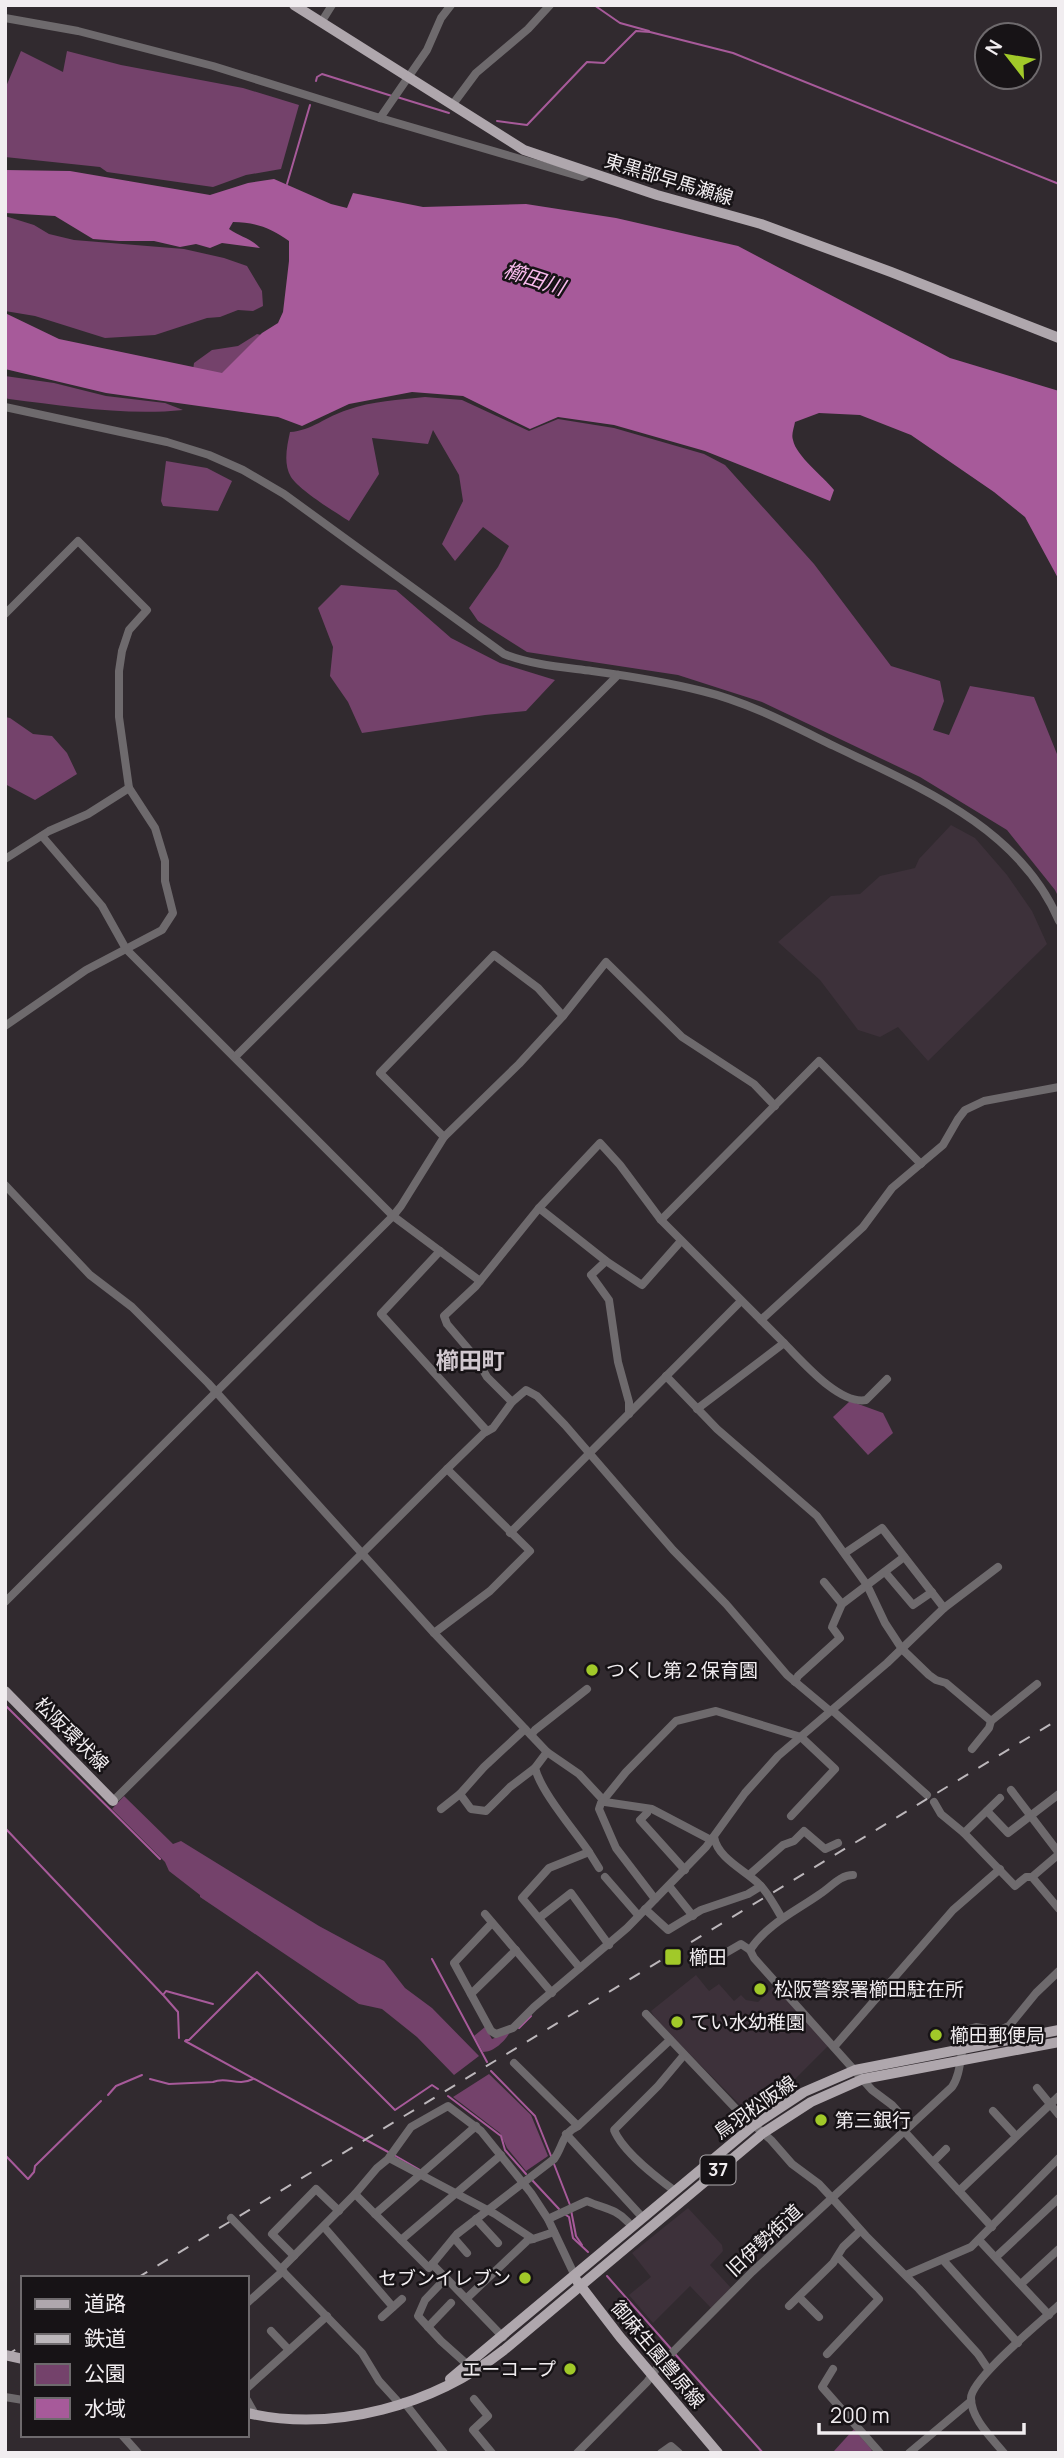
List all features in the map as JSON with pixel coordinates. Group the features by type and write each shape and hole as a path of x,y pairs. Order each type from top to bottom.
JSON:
{"main road":[{"name":"東黒部早馬瀬線","path":"294,5 322,21 406,80 453,104 524,150 657,195 761,224 1059,338"},
{"name":"松阪環状線","path":"5,1691 113,1801"},
{"name":"鳥羽松阪線","path":"424,2395 469,2366 577,2281 804,2092 859,2075 1059,2030"},
{"name":"鳥羽松阪線","path":"961,2054 1059,2042"},
{"name":"鳥羽松阪線","path":"251,2414 276,2418 320,2419 365,2414 454,2384 486,2365 643,2218 758,2129"},
{"name":"御麻生園豊原線","path":"577,2281 718,2453"}],"street":[{"path":"322,21 331,5"},
{"path":"380,118 428,50 441,18 451,5"},
{"path":"453,104 477,73 528,29 550,5"},
{"path":"5,18 78,31 213,66 582,177 589,173"},
{"path":"5,407 142,435 224,461 284,495 504,654 541,665 689,688 737,702 780,720 967,816 1008,848 1040,885 1059,921"},
{"path":"5,614 78,541 147,610 129,630 119,670 119,718 129,788 155,828 165,861 164,880 173,913 162,930 86,970 5,1026"},
{"path":"235,1057 618,675"},
{"path":"5,859 42,836 88,814 129,788"},
{"path":"42,836 102,906 126,949 393,1216 480,1281"},
{"path":"444,1137 380,1073 494,956 538,988 563,1016"},
{"path":"5,1602 393,1216 444,1137 519,1064 563,1016 606,962 682,1037 754,1084 775,1106"},
{"path":"661,1220 819,1061 921,1164"},
{"path":"761,1320 863,1227 892,1188 943,1145 958,1119 971,1106 993,1098 1059,1087"},
{"path":"512,1402 487,1377 477,1358 444,1320 447,1312 480,1281 539,1208 600,1143 661,1220 827,1386 858,1401 866,1400 887,1379"},
{"path":"5,1185 90,1275 132,1307 215,1392 434,1633 547,1752 579,1774 604,1800 652,1809 712,1838 722,1854 761,1886 782,1917"},
{"path":"539,1208 606,1261 642,1285 681,1241"},
{"path":"440,1251 382,1314 486,1431"},
{"path":"606,1261 592,1275 609,1300 629,1414"},
{"path":"510,1533 741,1301"},
{"path":"697,1409 784,1343"},
{"path":"666,1376 697,1409 812,1511 866,1585 902,1649 929,1675 946,1683 991,1721"},
{"path":"113,1801 447,1469 486,1431 493,1428 512,1402 526,1390 537,1396 565,1425 673,1550 726,1604 795,1682 928,1795"},
{"path":"434,1633 490,1591 530,1552 447,1469"},
{"path":"845,1553 882,1528 944,1608"},
{"path":"795,1682 798,1676 840,1638 832,1628 842,1604 905,1557"},
{"path":"492,1923 454,1963 491,2031 496,2034 513,2028 609,1945 685,1870 745,1793 778,1756 902,1649 944,1608 998,1567"},
{"path":"884,1572 913,1605 932,1592"},
{"path":"824,1582 842,1604"},
{"path":"972,1749 989,1728 991,1721 1037,1684"},
{"path":"441,1809 460,1794 484,1767 587,1689"},
{"path":"655,1899 616,1848 600,1812 600,1806 634,1762 676,1721 716,1711 801,1737 835,1769 791,1816"},
{"path":"460,1794 470,1808 486,1811 510,1787 535,1768 547,1752"},
{"path":"535,1768 552,1801 599,1868"},
{"path":"934,1802 941,1814 964,1833 1015,1886 1026,1877 1032,1877 1059,1853 1011,1790"},
{"path":"987,1811 1008,1833 1059,1794"},
{"path":"964,1833 1000,1798"},
{"path":"647,1813 640,1820 685,1870"},
{"path":"749,1875 783,1845 793,1841 804,1831 825,1849 838,1843"},
{"path":"580,1968 522,1898 549,1868 589,1852"},
{"path":"834,2046 953,1910 1000,1869"},
{"path":"750,1950 782,1917 814,1899 846,1875 853,1875"},
{"path":"605,1877 642,1912 668,1930 701,1910 748,1894 761,1886"},
{"path":"1032,1877 1059,1909"},
{"path":"668,1886 693,1916"},
{"path":"539,1918 571,1893 609,1945"},
{"path":"485,1914 552,1993"},
{"path":"710,1962 741,1944 750,1950 754,1958 859,2075 881,2098 892,2105 933,2162 992,2227"},
{"path":"471,1994 516,1950"},
{"path":"961,2054 970,2028 998,2031 1009,2026 1036,1993 1059,1971"},
{"path":"646,2014 792,2164 832,2198 860,2231 906,2275 978,2354 988,2369"},
{"path":"355,2194 429,2268 454,2238 552,2160 560,2151 561,2141 566,2134 578,2126 670,2040"},
{"name":"旧伊勢街道","path":"577,2453 678,2345 752,2272 952,2087 961,2054"},
{"path":"675,2191 638,2160 620,2141 614,2130 658,2086 684,2055"},
{"path":"514,2063 578,2126"},
{"path":"1037,2088 1059,2115"},
{"path":"959,2190 1059,2096"},
{"path":"248,2302 355,2194 391,2155 411,2127 448,2106 476,2126 551,2218 554,2232 577,2281"},
{"path":"993,2110 1016,2136"},
{"path":"375,2214 476,2126"},
{"path":"566,2134 643,2218"},
{"path":"933,2162 946,2149"},
{"path":"391,2155 459,2191 533,2239"},
{"path":"401,2240 501,2155"},
{"path":"906,2275 971,2248 1059,2158"},
{"path":"294,2256 272,2234 316,2189 339,2211"},
{"path":"996,2257 1059,2198"},
{"path":"551,2218 587,2201 617,2211 628,2222"},
{"path":"231,2218 362,2354 380,2381 444,2453"},
{"path":"476,2219 498,2243"},
{"path":"324,2227 393,2306"},
{"path":"789,2306 860,2231"},
{"path":"467,2298 528,2240 554,2232"},
{"path":"454,2238 467,2253"},
{"path":"979,2240 1049,2315"},
{"path":"1021,2284 1059,2249"},
{"path":"827,2354 878,2299 838,2257"},
{"path":"943,2260 1018,2343"},
{"path":"432,2264 503,2337"},
{"path":"446,2278 425,2300 418,2316 469,2366"},
{"path":"799,2297 819,2317"},
{"path":"382,2317 402,2299"},
{"path":"428,2327 452,2304"},
{"path":"1004,2453 983,2427 971,2401 972,2393 988,2369 1059,2305"},
{"path":"248,2387 327,2316"},
{"path":"271,2331 289,2350"},
{"path":"833,2369 822,2387 880,2453"},
{"path":"474,2399 488,2416 473,2430 486,2451"},
{"path":"909,2453 971,2401"},
{"path":"124,2437 138,2453"},
{"path":"661,2453 671,2446 679,2453"}],"shaded area":[{"path":"951,825 975,838 1007,875 1032,911 1047,944 928,1061 898,1027 880,1037 858,1030 820,980 778,942 831,896 860,894 880,876 915,868 919,859"},
{"path":"696,1975 709,1991 719,1984 734,2001 741,1995 746,2000 758,2002 774,1986 829,2045 780,2094 781,2097 749,2114 656,2020 651,2011"},
{"path":"688,2208 722,2245 723,2251 710,2265 731,2288 711,2308 690,2286 653,2323 629,2295 651,2277 632,2253"}],"green space":[{"path":"21,51 63,72 67,51 121,65 243,88 299,105 281,169 246,175 213,187 107,172 100,167 5,157 5,89"},
{"path":"5,216 34,225 49,234 74,240 184,249 247,266 262,291 263,306 253,311 238,310 220,317 207,318 155,335 105,338 35,316 5,311"},
{"path":"257,334 274,338 255,379 193,370 194,363 212,350 238,346"},
{"path":"5,376 54,383 106,396 165,403 183,410 118,411 9,399 5,398"},
{"path":"425,397 462,400 529,431 558,419 614,428 704,454 725,465 814,564 891,666 940,681 944,701 933,730 949,735 970,686 1034,697 1059,759 1059,898 1007,830 920,777 762,702 678,675 527,652 478,621 469,608 498,567 509,546 483,527 455,561 442,544 463,501 459,475 433,430 428,444 372,438 379,474 349,521 309,494 291,477 286,461 290,432 305,429 356,407"},
{"path":"166,461 207,468 232,481 218,511 163,506 161,501"},
{"path":"341,585 396,590 451,638 500,663 555,680 526,711 362,733 348,702 330,676 333,647 318,608"},
{"path":"5,717 33,734 52,736 67,753 77,774 35,800 5,784"},
{"path":"850,1401 883,1413 893,1433 868,1455 833,1417"},
{"path":"124,1796 173,1844 181,1841 319,1926 384,1961 405,1988 432,2008 479,2056 454,2075 417,2037 382,2009 359,2004 200,1897 169,1871 165,1862 112,1809"},
{"path":"485,2027 492,2039 510,2032 499,2045 483,2052 474,2036"},
{"path":"489,2074 531,2115 548,2156 526,2171 507,2148 500,2133 453,2097"},
{"path":"854,2429 872,2450 870,2453 836,2453 834,2451"}],"water":[{"name":"櫛田川","path":"5,170 70,171 210,195 248,183 274,179 331,204 347,208 353,193 423,207 526,204 616,218 738,246 950,358 1059,391 1059,580 1025,517 994,492 911,435 860,415 819,413 795,422 792,436 795,446 834,490 830,501 705,451 614,425 558,417 530,429 463,396 412,392 349,404 302,426 278,417 106,393 5,369 5,313 59,339 222,373 262,333 278,323 283,312 289,241 262,227 233,222 229,229 260,248 222,243 210,248 196,244 180,247 154,241 93,239 55,216 5,213"}],"waterway":[{"path":"594,5 620,23 649,31"},
{"path":"497,121 527,125 587,62 604,63 636,31 650,32 733,53 1059,184"},
{"path":"316,81 322,74 392,96"},
{"path":"397,97 449,113"},
{"path":"287,184 310,105"},
{"path":"5,1705 160,1859"},
{"path":"5,1828 163,1995 166,1991 213,2004"},
{"path":"432,1959 487,2062"},
{"path":"186,2040 257,1972 395,2110 432,2085 438,2089"},
{"path":"164,1996 178,2012 179,2038"},
{"path":"519,2028 531,2016"},
{"path":"185,2041 390,2153"},
{"path":"491,2071 535,2116 551,2156"},
{"path":"108,2095 116,2086 142,2075"},
{"path":"150,2079 169,2084 218,2080 242,2082 253,2079"},
{"path":"448,2096 501,2136 505,2150 526,2174"},
{"path":"5,2155 28,2179 35,2166 101,2101"},
{"path":"394,2155 420,2170"},
{"path":"554,2164 570,2205"},
{"path":"532,2180 559,2209"},
{"path":"571,2210 576,2236 582,2245"},
{"path":"566,2215 569,2217 573,2238 588,2252"},
{"path":"607,2276 672,2350"},
{"path":"675,2354 763,2453"}],"railway":[{"path":"140,2276 1059,1719"},
{"path":"5,2356 21,2346"}],"place":[{"name":"つくし第２保育園","path":"592,1670"},
{"name":"櫛田","path":"673,1957"},
{"name":"松阪警察署櫛田駐在所","path":"760,1989"},
{"name":"てい水幼稚園","path":"677,2022"},
{"name":"櫛田郵便局","path":"936,2035"},
{"name":"第三銀行","path":"821,2120"},
{"name":"セブンイレブン","path":"525,2278"},
{"name":"エーコープ","path":"570,2369"}],"district":[{"name":"櫛田町","path":"470,1361"}]}
